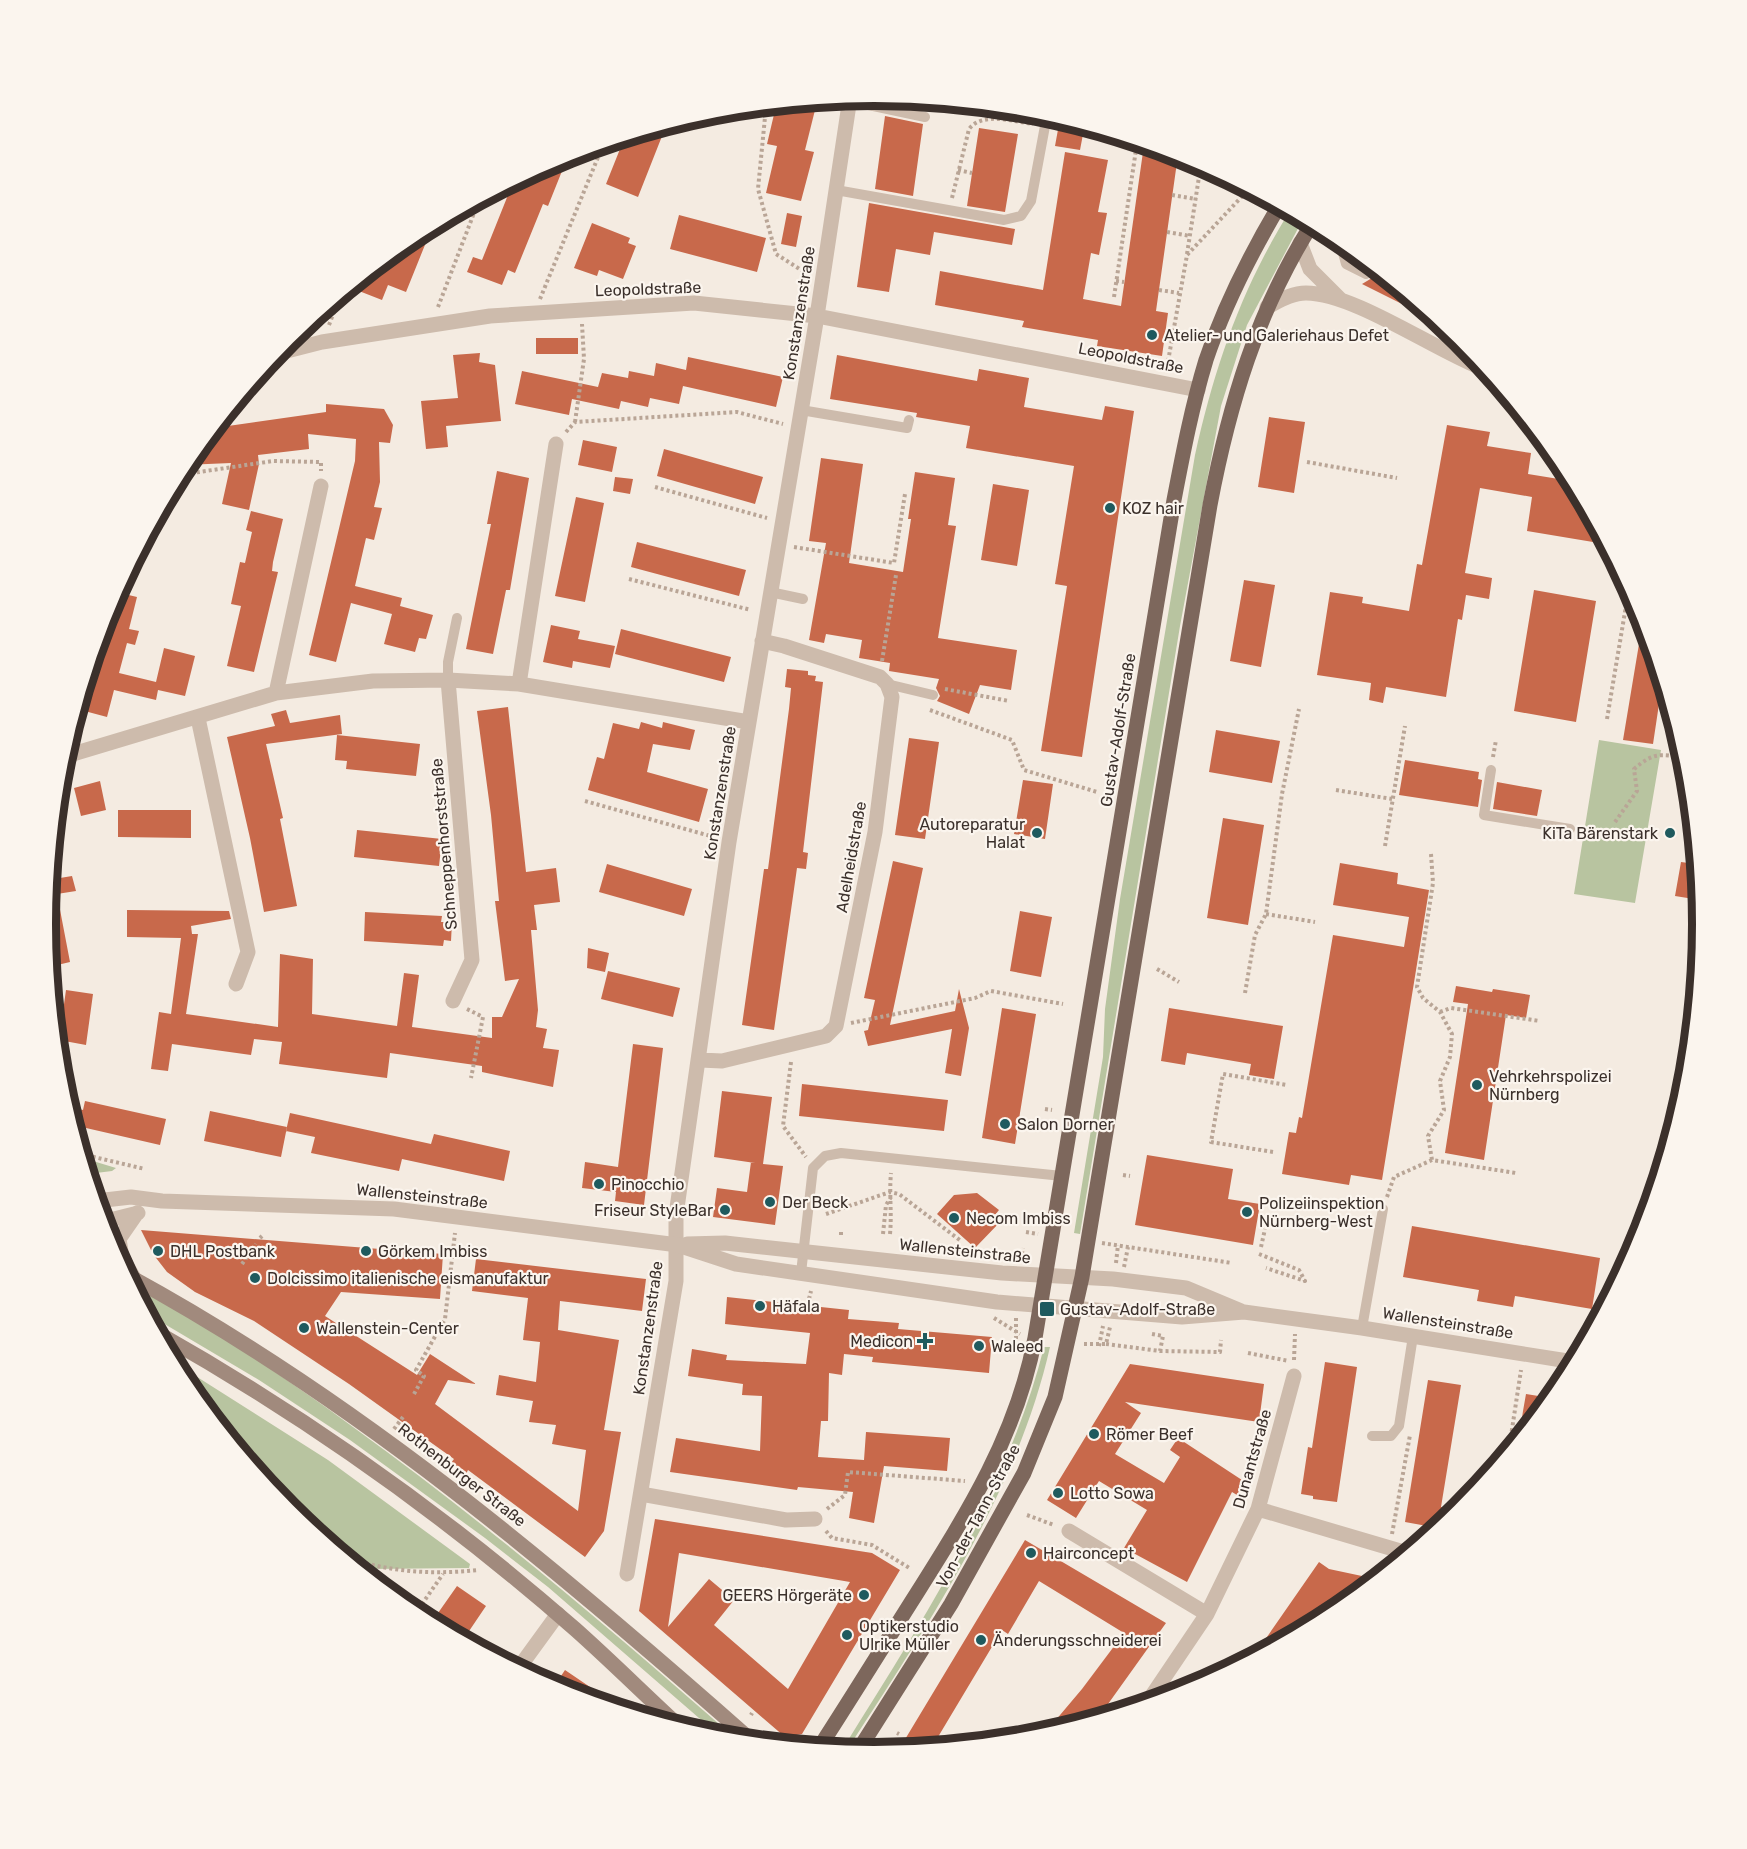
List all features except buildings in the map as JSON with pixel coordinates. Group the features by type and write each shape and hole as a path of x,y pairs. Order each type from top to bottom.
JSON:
{"main road":[{"name":"Gustav-Adolf-Straße","path":"1045,1276 1174,500 1197,390 1212,343 1232,295 1276,212"},
{"path":"1082,1277 1210,505 1239,380 1267,307 1307,231"},
{"name":"Von-der-Tann-Straße","path":"823,1741 989,1475 1010,1426 1026,1379 1045,1276"},
{"name":"Von-der-Tann-Straße","path":"864,1742 951,1604 1024,1473 1055,1397 1082,1277"},
{"name":"Rothenburger Straße","path":"137,1280 226,1331 412,1458 548,1565 741,1732"},
{"path":"169,1340 238,1380 334,1442 435,1516 558,1614 660,1715"}],"street":[{"name":"Konstanzenstraße","path":"627,1574 676,1281 678,1245 676,1215 700,1060 729,842 818,316 849,107"},
{"path":"1300,243 1304,258 1315,276 1342,301"},
{"path":"1267,307 1307,293 1342,301 1459,353"},
{"name":"Leopoldstraße","path":"291,350 322,342 490,316 694,303 818,316 1197,390"},
{"path":"519,684 556,444"},
{"path":"276,693 321,486"},
{"path":"762,642 784,646 884,681"},
{"path":"74,753 276,693 373,681 448,680 519,684 749,722"},
{"name":"Schneppenhorststraße","path":"448,680 472,960 453,1001"},
{"name":"Adelheidstraße","path":"836,1026 875,832 892,697 884,681"},
{"path":"198,717 248,952 236,984"},
{"path":"700,1060 722,1061 826,1036 836,1026"},
{"name":"Wallensteinstraße","path":"104,1201 131,1197 162,1201 367,1207 678,1245 725,1243 801,1253 1186,1288 1244,1312"},
{"name":"Wallensteinstraße","path":"111,1220 137,1214 162,1201"},
{"path":"120,1242 122,1231 137,1214"},
{"name":"Wallensteinstraße","path":"678,1245 736,1264 1040,1307 1182,1317 1244,1312 1362,1328 1565,1361"},
{"name":"Dunantstraße","path":"1154,1692 1207,1614 1258,1509 1294,1376"},
{"path":"641,1494 786,1520 815,1519"},
{"path":"1258,1509 1398,1552"},
{"path":"1069,1531 1207,1614"},
{"path":"522,1663 558,1614"}],"lane":[{"path":"877,106 925,117"},
{"path":"836,190 1004,220 1022,216 1031,201 1045,126"},
{"path":"1344,256 1346,264 1366,274"},
{"path":"801,410 907,428 909,420"},
{"path":"770,592 803,599"},
{"path":"448,680 448,662 457,618"},
{"path":"884,681 933,695"},
{"path":"1491,770 1484,815 1570,829"},
{"path":"801,1273 801,1253 813,1168 825,1156 841,1153 1062,1176"},
{"path":"1362,1328 1383,1209"},
{"path":"1372,1436 1391,1436 1399,1426 1413,1336"}],"path":[{"path":"765,113 758,189 776,254 822,284"},
{"path":"950,210 958,170 962,165 969,129 973,124 987,118 1045,126"},
{"path":"1114,297 1136,150"},
{"path":"534,313 599,154"},
{"path":"958,170 972,173"},
{"path":"1164,383 1199,175"},
{"path":"1172,195 1196,199"},
{"path":"1187,255 1243,195"},
{"path":"431,325 475,211"},
{"path":"1167,231 1190,236"},
{"path":"1116,281 1124,282"},
{"path":"1159,290 1179,293"},
{"path":"322,342 335,308"},
{"path":"556,444 575,422 584,359 582,310"},
{"path":"575,422 737,412 798,429"},
{"path":"191,473 273,460 321,462 321,486"},
{"path":"1307,462 1397,478"},
{"path":"655,486 782,522"},
{"path":"778,545 894,563 906,494"},
{"path":"884,681 896,575"},
{"path":"628,579 766,614"},
{"path":"1607,719 1626,605"},
{"path":"925,709 1012,740 1024,770 1097,792"},
{"path":"1245,993 1255,935 1266,915 1282,794 1299,709"},
{"path":"1384,846 1405,726"},
{"path":"1615,822 1637,791 1634,769 1646,758 1659,754 1674,756"},
{"path":"1336,790 1392,799"},
{"path":"585,801 729,842"},
{"path":"1431,854 1433,883 1417,987 1423,998 1440,1012 1452,1034 1450,1057 1440,1081 1444,1110 1428,1136 1432,1160"},
{"path":"1266,915 1315,922"},
{"path":"1157,969 1179,982"},
{"path":"836,1026 975,998 991,991 1063,1004"},
{"path":"453,1001 483,1017 471,1078"},
{"path":"1440,1012 1451,1008 1540,1021"},
{"path":"793,1044 783,1126 813,1168"},
{"path":"1273,1152 1210,1142 1222,1074 1287,1085"},
{"path":"1045,1109 1052,1110"},
{"path":"89,1156 145,1169"},
{"path":"1383,1209 1394,1177 1432,1160 1516,1173"},
{"path":"890,1234 893,1206 890,1194 891,1173"},
{"path":"1123,1175 1130,1176"},
{"path":"883,1234 886,1205 890,1194"},
{"path":"826,1214 890,1194 899,1194 961,1241"},
{"path":"414,1394 424,1376 416,1370 445,1319 457,1217"},
{"path":"1261,1247 1265,1229"},
{"path":"1026,1232 1052,1236"},
{"path":"1088,1241 1232,1263"},
{"path":"242,1264 256,1244"},
{"path":"1259,1254 1299,1270 1305,1281 1266,1268"},
{"path":"1016,1332 1016,1339"},
{"path":"1152,1334 1163,1336 1160,1351"},
{"path":"1106,1344 1160,1351 1220,1352 1221,1340"},
{"path":"1248,1353 1275,1358"},
{"path":"1511,1436 1520,1382"},
{"path":"1389,1550 1412,1425"},
{"path":"911,1569 872,1545 832,1538 815,1519 845,1495 848,1472 965,1481"},
{"path":"1027,1515 1069,1531"},
{"path":"364,1563 374,1567 444,1573 482,1569"},
{"path":"421,1606 444,1573"}],"green space":[{"path":"1286,218 1299,226 1247,325 1221,406 1180,626 1080,1234 1074,1233 1103,1057 1105,1009 1120,899 1195,455 1211,390 1231,329 1272,241"},
{"path":"1599,740 1661,750 1635,903 1574,894"},
{"path":"91,1160 116,1168 112,1171 95,1173"},
{"path":"143,1292 189,1317 273,1370 403,1464 548,1579 724,1729 708,1726 548,1587 485,1538 350,1440 259,1380 158,1320"},
{"path":"1044,1347 1050,1347 1035,1401 1016,1454 966,1557 908,1655 852,1742 847,1742 959,1555 985,1505 1028,1400"},
{"path":"188,1371 328,1460 470,1564 469,1568 371,1569 334,1540 258,1464"}],"place":[{"name":"Atelier- und Galeriehaus Defet","path":"1152,335"},
{"name":"KOZ hair","path":"1110,508"},
{"name":"Autoreparatur Halat","path":"1037,833"},
{"name":"KiTa Bärenstark","path":"1670,833"},
{"name":"Vehrkehrspolizei Nürnberg","path":"1477,1085"},
{"name":"Salon Dorner","path":"1005,1124"},
{"name":"Pinocchio","path":"599,1184"},
{"name":"Der Beck","path":"770,1202"},
{"name":"Friseur StyleBar","path":"725,1210"},
{"name":"Polizeiinspektion Nürnberg-West","path":"1247,1212"},
{"name":"Necom Imbiss","path":"954,1218"},
{"name":"DHL Postbank","path":"158,1251"},
{"name":"Görkem Imbiss","path":"366,1251"},
{"name":"Dolcissimo italienische eismanufaktur","path":"255,1278"},
{"name":"Häfala","path":"760,1306"},
{"name":"Gustav-Adolf-Straße","path":"1047,1309"},
{"name":"Wallenstein-Center","path":"304,1328"},
{"name":"Medicon","path":"925,1341"},
{"name":"Waleed","path":"979,1346"},
{"name":"Römer Beef","path":"1094,1434"},
{"name":"Lotto Sowa","path":"1058,1493"},
{"name":"Hairconcept","path":"1031,1553"},
{"name":"GEERS Hörgeräte","path":"864,1595"},
{"name":"Optikerstudio Ulrike Müller","path":"847,1635"},
{"name":"Änderungsschneiderei","path":"981,1640"}]}
